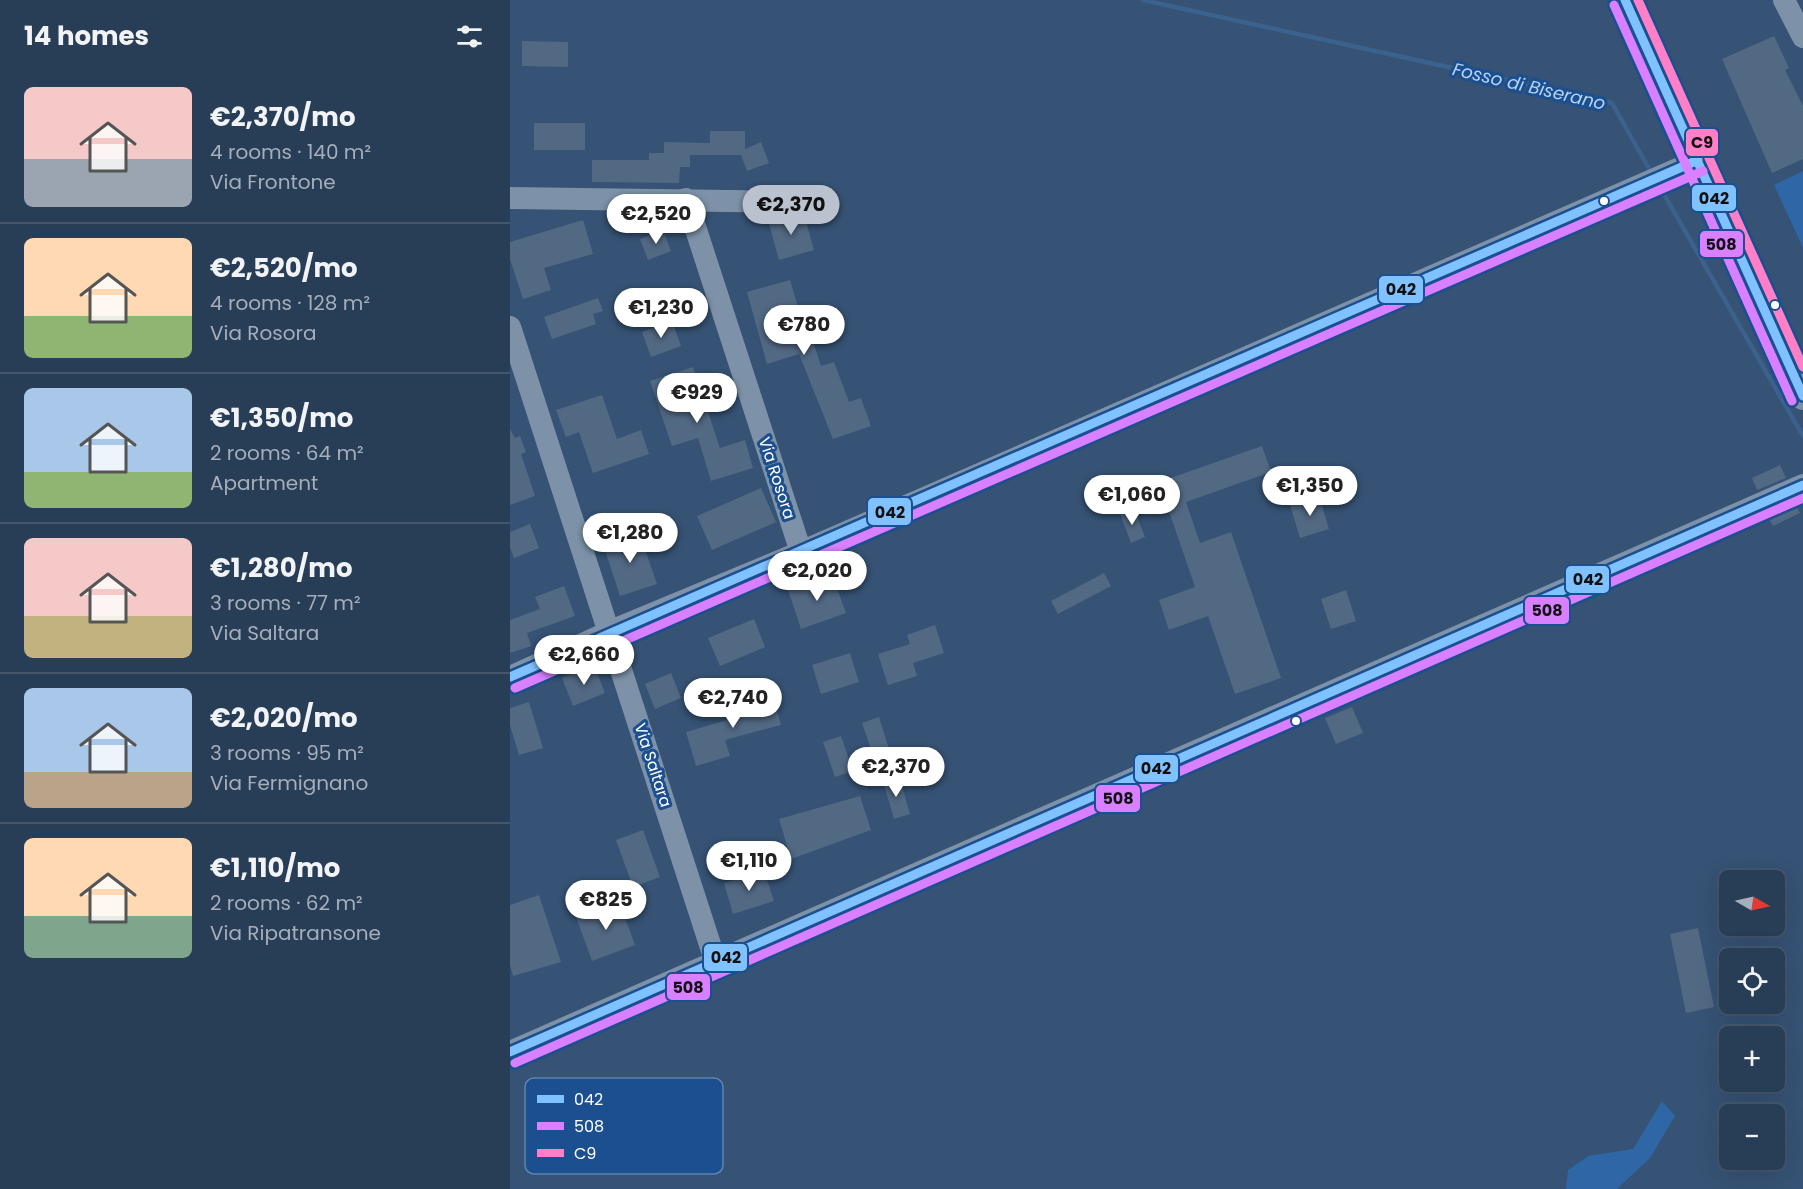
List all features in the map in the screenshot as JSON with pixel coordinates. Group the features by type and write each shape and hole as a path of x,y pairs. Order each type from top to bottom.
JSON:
{"main road":[{"path":"1627,0 1803,396"}],"street":[{"path":"1784,0 1803,37"},
{"path":"510,677 610,631 801,552 1698,160"},
{"path":"510,198 798,202"},
{"name":"Via Rosora","path":"686,199 801,552"},
{"name":"Via Saltara","path":"510,327 716,963"},
{"path":"510,1053 1803,485"}],"shaded area":[{"path":"1803,171 1803,248 1774,185"},
{"path":"1662,1101 1675,1116 1650,1158 1617,1189 1566,1189 1568,1170 1588,1156 1633,1149"}],"building":[{"path":"1774,36 1789,68 1785,70 1803,106 1803,159 1772,173 1722,59"},
{"path":"522,41 568,42 568,67 522,66"},
{"path":"534,123 585,123 585,150 534,150"},
{"path":"710,131 745,131 745,149 761,142 769,163 747,171 741,155 690,155 690,167 680,167 679,183 592,182 592,160 649,160 649,153 664,153 664,142 710,143"},
{"path":"804,214 814,250 779,260 768,220"},
{"path":"583,220 593,254 544,268 551,290 523,299 510,259 510,242"},
{"path":"663,230 671,251 648,260 640,239"},
{"path":"790,280 802,321 806,320 821,366 834,362 849,402 861,398 871,426 833,439 799,354 767,364 747,292"},
{"path":"598,298 603,311 593,314 596,324 552,339 544,317"},
{"path":"672,321 681,346 651,357 642,332"},
{"path":"693,367 720,448 745,440 753,468 711,481 698,438 672,446 650,381"},
{"path":"602,395 617,439 641,430 649,454 593,473 579,432 566,437 556,410"},
{"path":"510,429 515,438 520,436 526,452 521,454 535,496 510,505"},
{"path":"1262,446 1271,472 1186,502 1200,543 1231,532 1281,678 1235,694 1208,616 1169,630 1159,600 1195,587 1159,482"},
{"path":"1780,465 1786,478 1757,490 1752,478"},
{"path":"761,488 776,522 712,550 697,516"},
{"path":"1319,496 1329,529 1300,538 1290,505"},
{"path":"1795,503 1800,513 1773,526 1767,515"},
{"path":"1134,509 1145,537 1131,543 1120,514"},
{"path":"530,524 539,548 514,558 510,547 510,532"},
{"path":"639,532 657,584 620,596 603,544"},
{"path":"1104,573 1111,586 1058,614 1051,601"},
{"path":"832,575 846,613 801,629 788,590"},
{"path":"564,586 575,616 527,633 531,646 510,653 510,620 540,609 535,597"},
{"path":"1346,590 1356,621 1331,629 1321,599"},
{"path":"754,619 765,647 720,666 708,638"},
{"path":"935,625 944,653 913,663 917,676 888,685 878,654 910,644 907,635"},
{"path":"850,653 859,682 821,694 812,665"},
{"path":"594,665 605,693 573,706 562,678"},
{"path":"671,673 681,698 655,709 645,684"},
{"path":"772,692 781,725 725,740 730,756 696,766 686,732 741,716 737,702"},
{"path":"529,702 543,748 519,755 510,725 510,708"},
{"path":"1352,707 1363,733 1336,744 1325,718"},
{"path":"879,717 890,752 874,758 862,723"},
{"path":"841,736 853,771 835,777 823,742"},
{"path":"899,776 910,814 894,819 883,781"},
{"path":"860,796 871,830 791,859 779,819"},
{"path":"643,830 660,877 633,887 616,840"},
{"path":"764,871 774,901 733,914 724,883"},
{"path":"539,895 561,962 513,976 510,965 510,905"},
{"path":"619,901 635,945 592,961 576,917"},
{"path":"1698,928 1714,1007 1686,1013 1670,934"}],"waterway":[{"name":"Fosso di Biserano","path":"1143,0 1612,103 1652,174"},
{"name":"Fosso di Biserano","path":"1658,184 1803,436"}],"transit line":[{"name":"042","path":"1625,0 1803,396"},
{"name":"C9","path":"1638,0 1803,367"},
{"name":"508","path":"1614,5 1792,401"},
{"name":"042","path":"510,677 1698,160"},
{"name":"508","path":"515,688 1703,171"},
{"name":"042","path":"510,1052 1803,485"},
{"name":"508","path":"515,1063 1803,498"}]}
